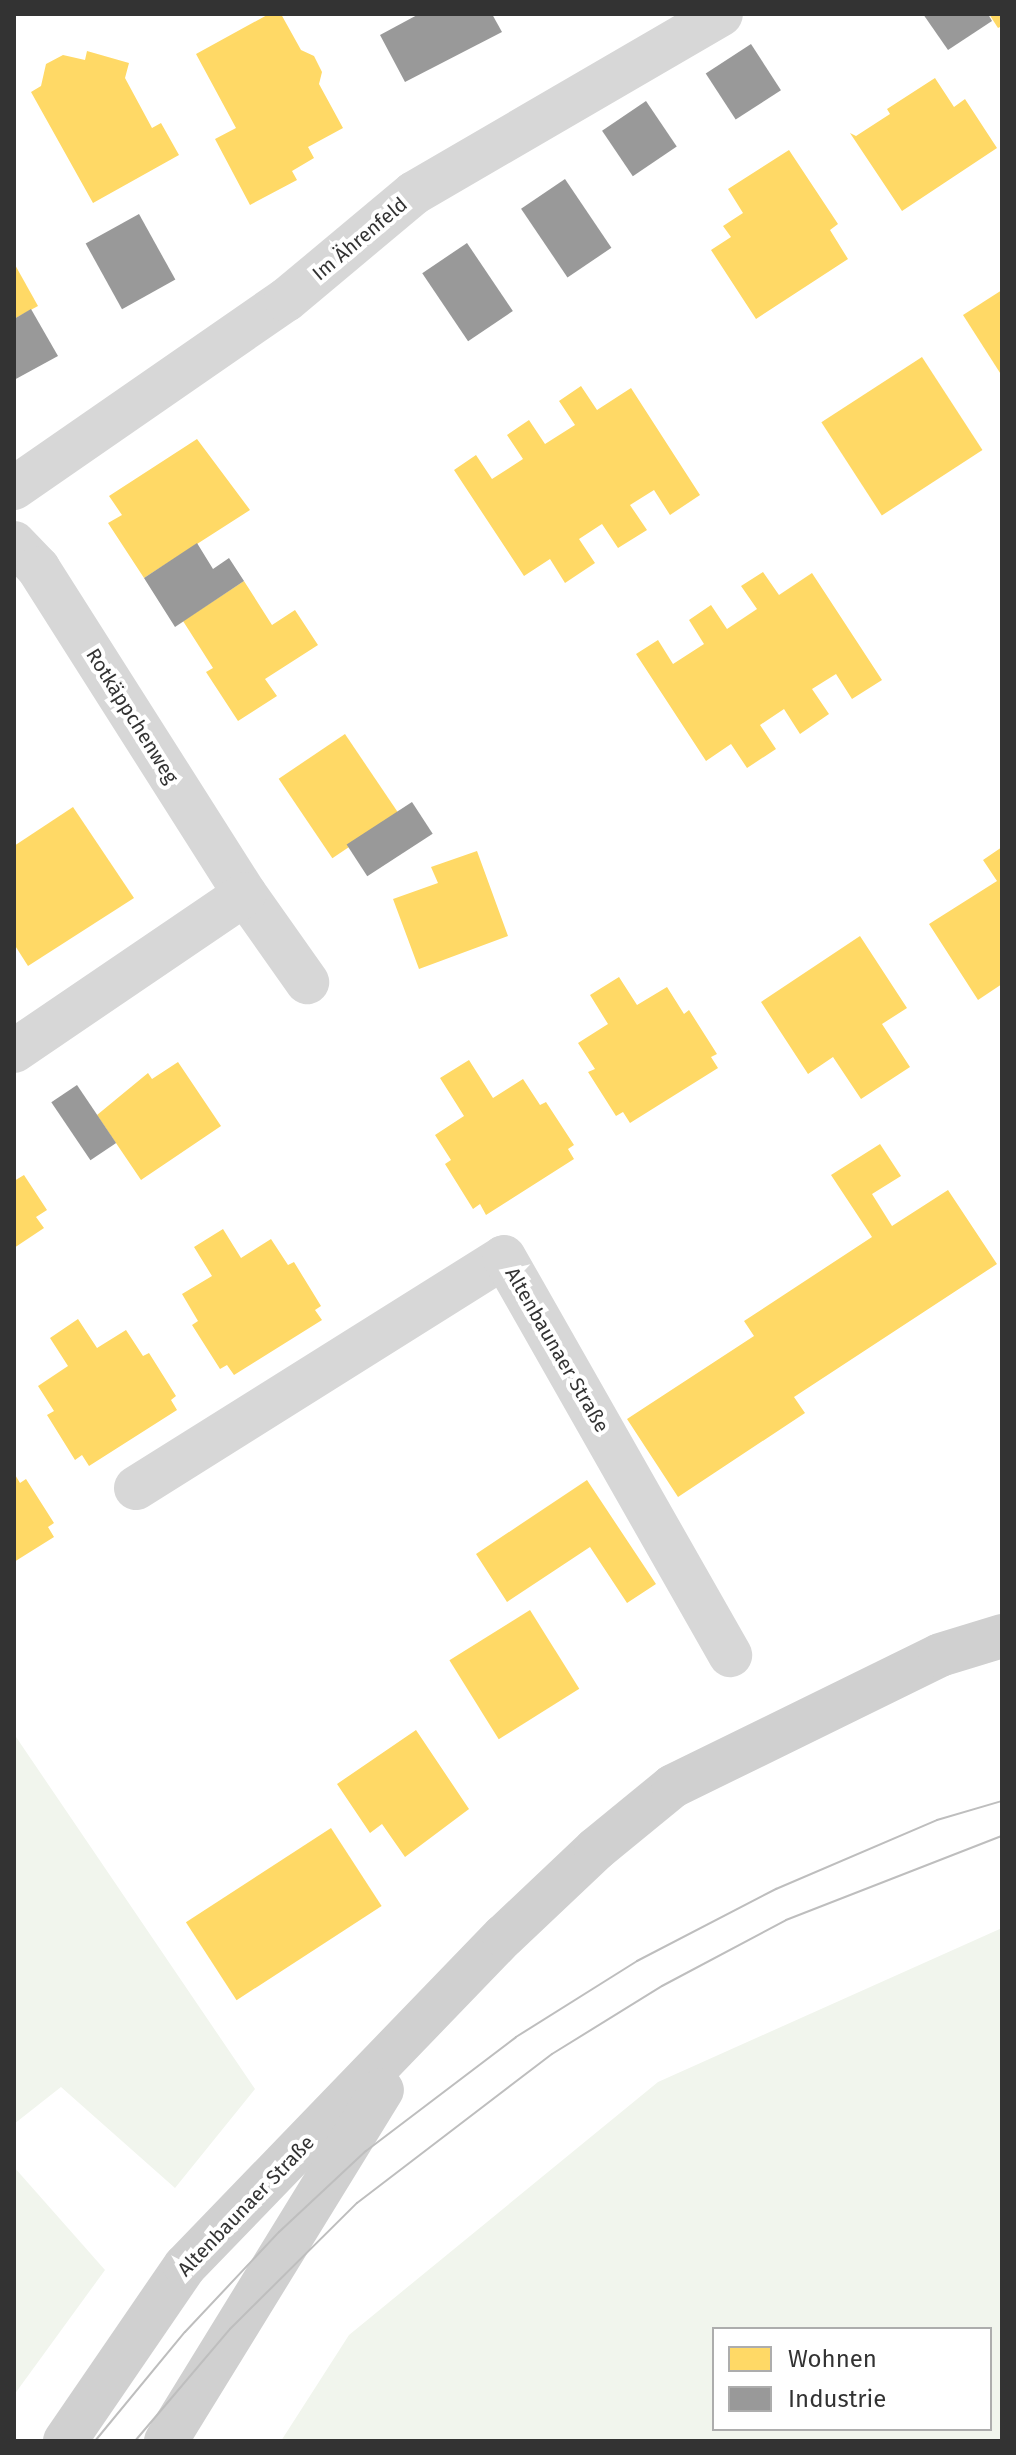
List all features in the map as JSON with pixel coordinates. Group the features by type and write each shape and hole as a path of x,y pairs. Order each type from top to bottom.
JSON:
{"main road":[{"name":"Altenbaunaer Straße","path":"65,2441 185,2266 516,1925 673,1786 940,1655 1002,1636"},
{"name":"Altenbaunaer Straße","path":"166,2441 254,2304 420,2026"}],"street":[{"name":"Im Ährenfeld","path":"14,488 286,300 414,193 721,14"},
{"name":"Rotkäppchenweg","path":"14,543 38,568 245,894 307,982"},
{"path":"14,1051 245,894"},
{"name":"Altenbaunaer Straße","path":"136,1488 504,1257 730,1655"}],"shaded area":[{"path":"14,1734 255,2089 175,2188 61,2087 14,2124"},
{"path":"1002,1928 1002,2441 281,2441 349,2335 658,2082"},
{"path":"14,2167 105,2270 14,2395"}],"building: Wohnen":[{"path":"269,14 281,14 301,50 314,56 322,72 319,84 343,128 308,147 314,158 292,171 297,180 250,205 215,139 236,128 196,54"},
{"path":"989,14 1002,14 1002,26 998,28"},
{"path":"87,51 129,63 125,78 152,128 161,123 179,155 93,203 31,92 41,86 46,64 63,55 85,60"},
{"path":"935,78 954,107 965,99 997,148 902,211 850,133 856,136 890,114 887,109"},
{"path":"789,150 838,224 830,230 848,259 756,319 711,250 731,237 723,226 743,213 728,189"},
{"path":"14,263 38,306 14,319"},
{"path":"1002,290 1002,376 963,315"},
{"path":"922,357 982,450 882,515 821,422"},
{"path":"581,386 597,410 631,388 700,495 670,515 654,490 630,505 647,530 618,548 602,524 579,539 595,563 565,583 550,559 524,576 454,470 476,455 492,479 523,459 507,435 529,420 545,444 575,425 559,401"},
{"path":"197,439 250,510 144,578 108,523 122,515 109,496"},
{"path":"763,572 779,595 812,573 882,680 852,699 836,674 812,689 829,714 800,734 784,709 760,725 776,749 747,768 731,744 706,761 636,654 658,640 673,664 704,644 689,620 711,605 727,629 757,609 741,586"},
{"path":"244,581 272,625 295,610 318,645 265,679 277,696 238,721 206,672 213,668 183,621"},
{"path":"345,734 399,814 332,858 279,779"},
{"path":"73,807 134,898 28,966 14,944 14,846"},
{"path":"1002,847 1002,984 978,1000 929,924 997,881 983,860"},
{"path":"477,851 508,936 419,969 393,899 438,883 431,867"},
{"path":"860,936 907,1008 882,1024 910,1067 861,1099 833,1057 808,1074 761,1002"},
{"path":"619,977 637,1005 667,987 684,1014 689,1010 717,1054 711,1057 718,1068 630,1123 623,1112 616,1116 588,1072 595,1069 578,1043 608,1024 590,995"},
{"path":"469,1060 493,1098 523,1079 540,1105 546,1102 574,1145 568,1149 574,1159 486,1215 480,1204 473,1209 445,1164 451,1160 435,1135 464,1116 440,1078"},
{"path":"178,1062 221,1126 141,1180 97,1115 148,1073 152,1079"},
{"path":"880,1144 901,1176 872,1194 892,1226 948,1190 997,1264 794,1397 805,1413 678,1497 627,1419 754,1336 744,1321 872,1237 831,1175"},
{"path":"24,1175 47,1210 36,1217 44,1228 14,1248 14,1181"},
{"path":"223,1229 241,1258 271,1239 288,1265 294,1262 321,1306 315,1310 322,1320 234,1375 227,1365 220,1369 192,1325 198,1321 182,1294 212,1276 194,1247"},
{"path":"78,1319 97,1348 126,1330 143,1356 149,1353 176,1396 171,1400 177,1410 89,1466 82,1455 75,1460 47,1415 54,1411 38,1386 68,1366 50,1338"},
{"path":"14,1473 20,1483 26,1479 54,1523 48,1527 54,1537 14,1562"},
{"path":"587,1480 656,1584 627,1603 590,1547 507,1602 476,1554"},
{"path":"530,1610 579,1689 499,1739 449,1660"},
{"path":"416,1730 469,1809 405,1857 382,1824 370,1833 337,1784"},
{"path":"331,1828 382,1906 237,2000 186,1922"}],"building: Industrie":[{"path":"419,14 492,14 502,32 405,82 380,35"},
{"path":"923,14 988,14 992,21 948,50"},
{"path":"751,44 781,90 736,120 706,73"},
{"path":"646,101 677,147 633,176 602,131"},
{"path":"565,179 611,248 567,277 521,209"},
{"path":"139,214 175,280 122,309 86,244"},
{"path":"467,243 513,311 468,341 422,273"},
{"path":"31,309 58,356 14,380 14,319"},
{"path":"197,543 213,569 229,558 244,581 175,627 144,578"},
{"path":"412,802 433,834 367,876 347,844"},
{"path":"77,1085 116,1143 90,1160 51,1102"}],"tram line":[{"path":"95,2441 185,2332 279,2232 366,2151 516,2037 637,1961 776,1889 937,1820 1002,1801"},
{"path":"135,2441 230,2329 357,2203 552,2054 662,1986 786,1920 1002,1836"}]}
